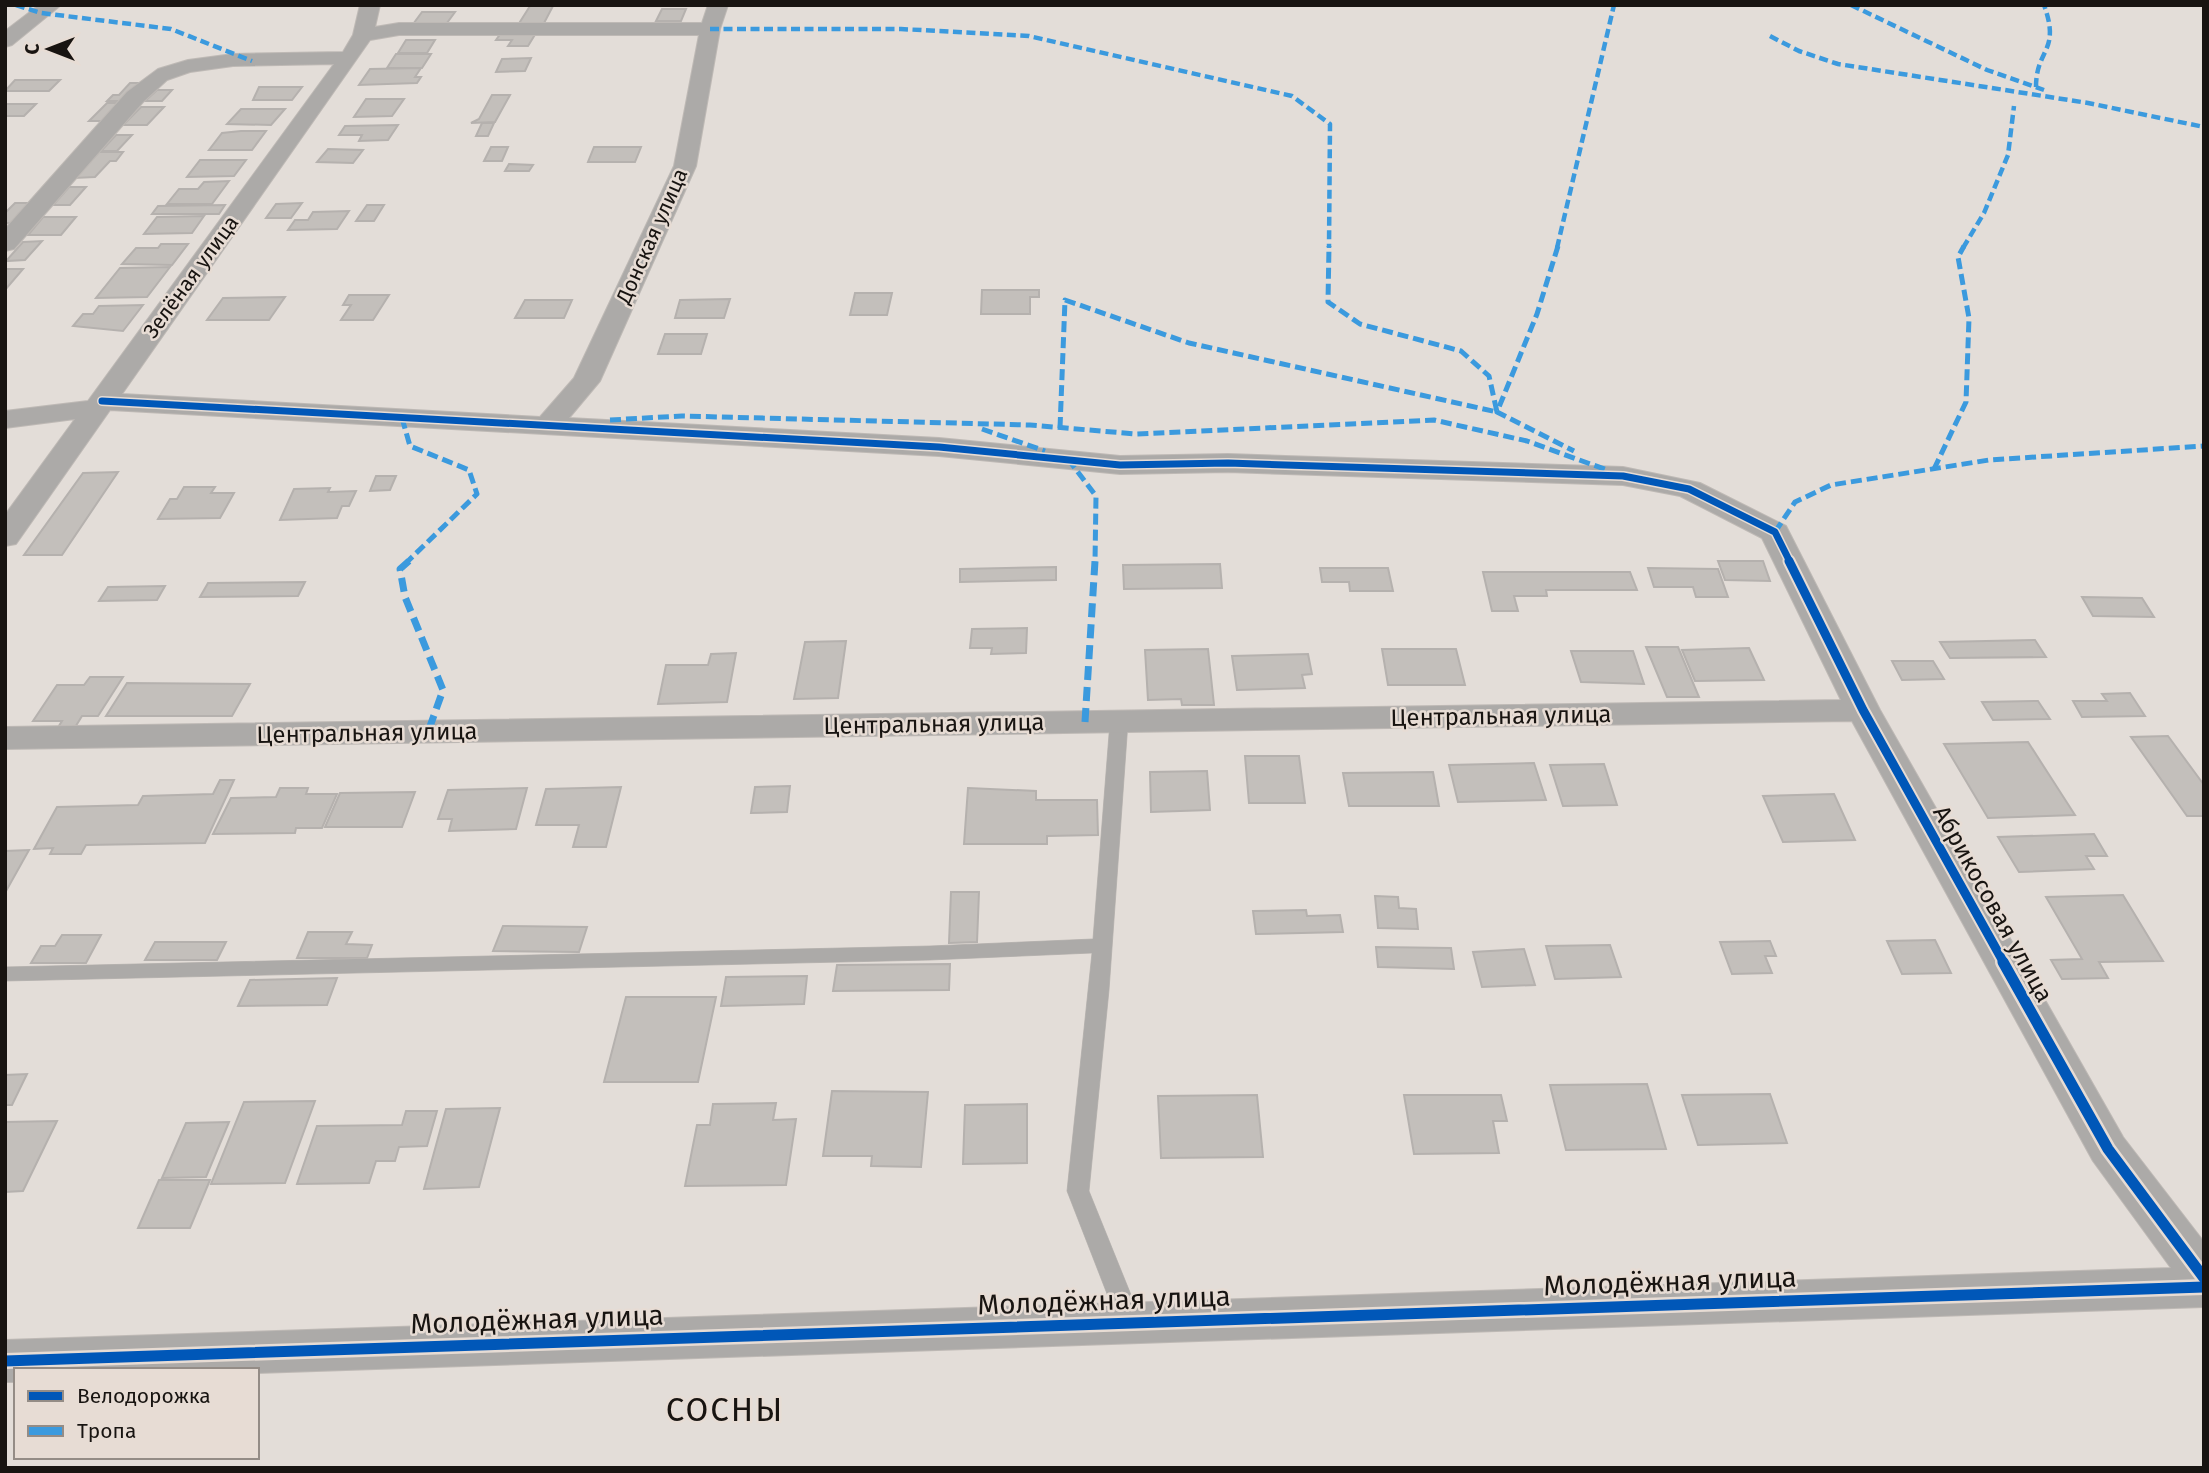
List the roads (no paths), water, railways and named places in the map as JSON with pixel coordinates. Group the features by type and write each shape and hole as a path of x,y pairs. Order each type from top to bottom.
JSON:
{"street":[{"path":"5,41 51,5"},
{"name":"Донская улица","path":"550,424 586,381 685,166 710,29 718,5"},
{"path":"366,17 399,29 710,29"},
{"name":"Зелёная улица","path":"5,537 349,58 366,17"},
{"path":"5,244 135,97 157,78 170,71 206,65 349,58"},
{"path":"5,420 99,404 550,424"},
{"name":"Абрикосовая улица","path":"550,424 939,447 1120,465 1228,463 1623,476 1689,489 1775,533 1863,710 2108,1149 2198,1262"},
{"name":"Центральная улица","path":"5,738 1863,710"},
{"name":"Молодёжная улица","path":"5,1361 1130,1322 2198,1262"}],"lane":[{"path":"1119,722 1102,946 1078,1191 1130,1322"},
{"path":"5,974 889,954 1102,946"}],"district":[{"name":"СОСНЫ","path":"725,1409"}]}
